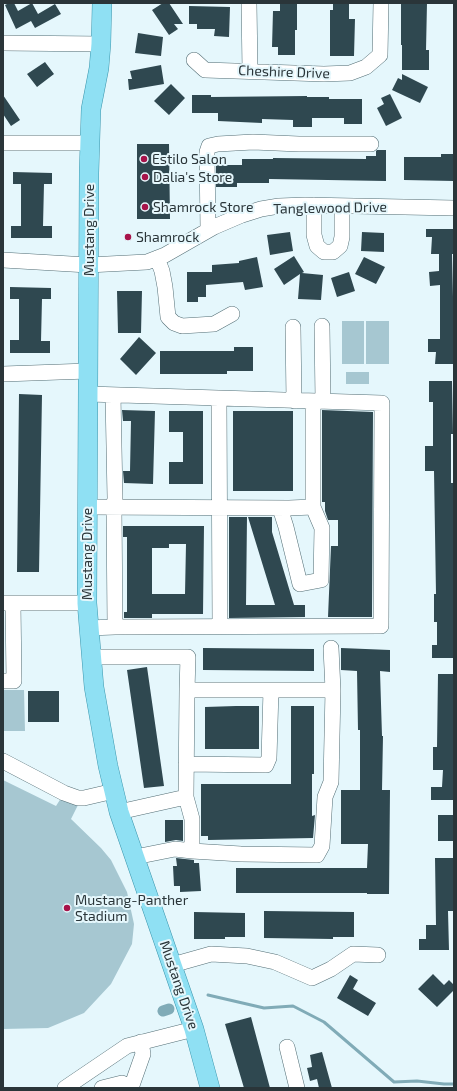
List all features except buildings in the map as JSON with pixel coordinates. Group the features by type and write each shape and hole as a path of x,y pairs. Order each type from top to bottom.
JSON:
{"main road":[{"name":"Mustang Drive","path":"102,3 99,68 91,109 90,142 87,502 88,628 94,687 100,724 119,812 194,1029 210,1088"}],"street":[{"path":"249,3 250,71"},
{"name":"Cheshire Drive","path":"194,60 205,70 324,74 350,73 366,67 380,56 381,3"},
{"path":"3,43 101,44"},
{"path":"3,143 90,142"},
{"path":"208,230 207,152 209,146 253,142 300,144 371,144"},
{"path":"314,205 314,235 317,246 324,252 333,252 340,246 342,236 342,206"},
{"name":"Tanglewood Drive","path":"3,260 88,264 147,262 165,255 208,230 242,215 261,209 279,206 314,205 454,208"},
{"path":"156,258 162,271 168,317 174,323 182,326 214,324 232,314"},
{"path":"280,508 300,584 321,580 322,528 313,507 322,326"},
{"path":"293,327 294,401"},
{"path":"3,374 88,371"},
{"path":"88,394 382,403 381,626 88,628"},
{"path":"113,395 115,627"},
{"path":"219,398 220,627"},
{"path":"87,502 220,503 280,508 313,507"},
{"path":"3,681 14,681 8,603 87,603"},
{"path":"135,857 175,849 241,854 317,855 322,846 325,797 331,782 333,690 331,648"},
{"path":"91,658 188,657 186,797 192,819 192,851"},
{"path":"187,690 333,690"},
{"path":"186,764 266,765 269,758 271,690"},
{"path":"3,762 64,793 78,798 114,791"},
{"path":"119,812 186,797"},
{"path":"172,965 211,954 246,956 275,962 312,978 331,969 353,954 378,955"},
{"path":"64,1088 127,1046 194,1029"},
{"path":"102,1088 122,1083 131,1088 144,1054 142,1042"},
{"path":"287,1047 297,1088"}],"shaded area":[{"path":"342,321 364,321 364,364 342,364"},
{"path":"366,321 389,321 389,364 366,364"},
{"path":"346,372 369,372 369,384 346,384"},
{"path":"3,690 24,690 25,731 3,731"},
{"name":"Mustang-Panther Stadium","path":"3,780 56,806 63,795 78,805 71,819 101,848 111,860 127,892 134,924 132,944 111,984 84,1013 48,1028 3,1029"}],"waterway":[{"path":"208,995 264,1008 293,1006 324,1022 394,1082 417,1081 454,1084"},
{"path":"163,1011 169,1009"}],"place":[{"name":"Estilo Salon","path":"144,159"},
{"name":"Dalia's Store","path":"145,177"},
{"name":"Shamrock Store","path":"145,207"},
{"name":"Shamrock","path":"128,237"},
{"name":"Mustang-Panther Stadium","path":"67,908"}]}
